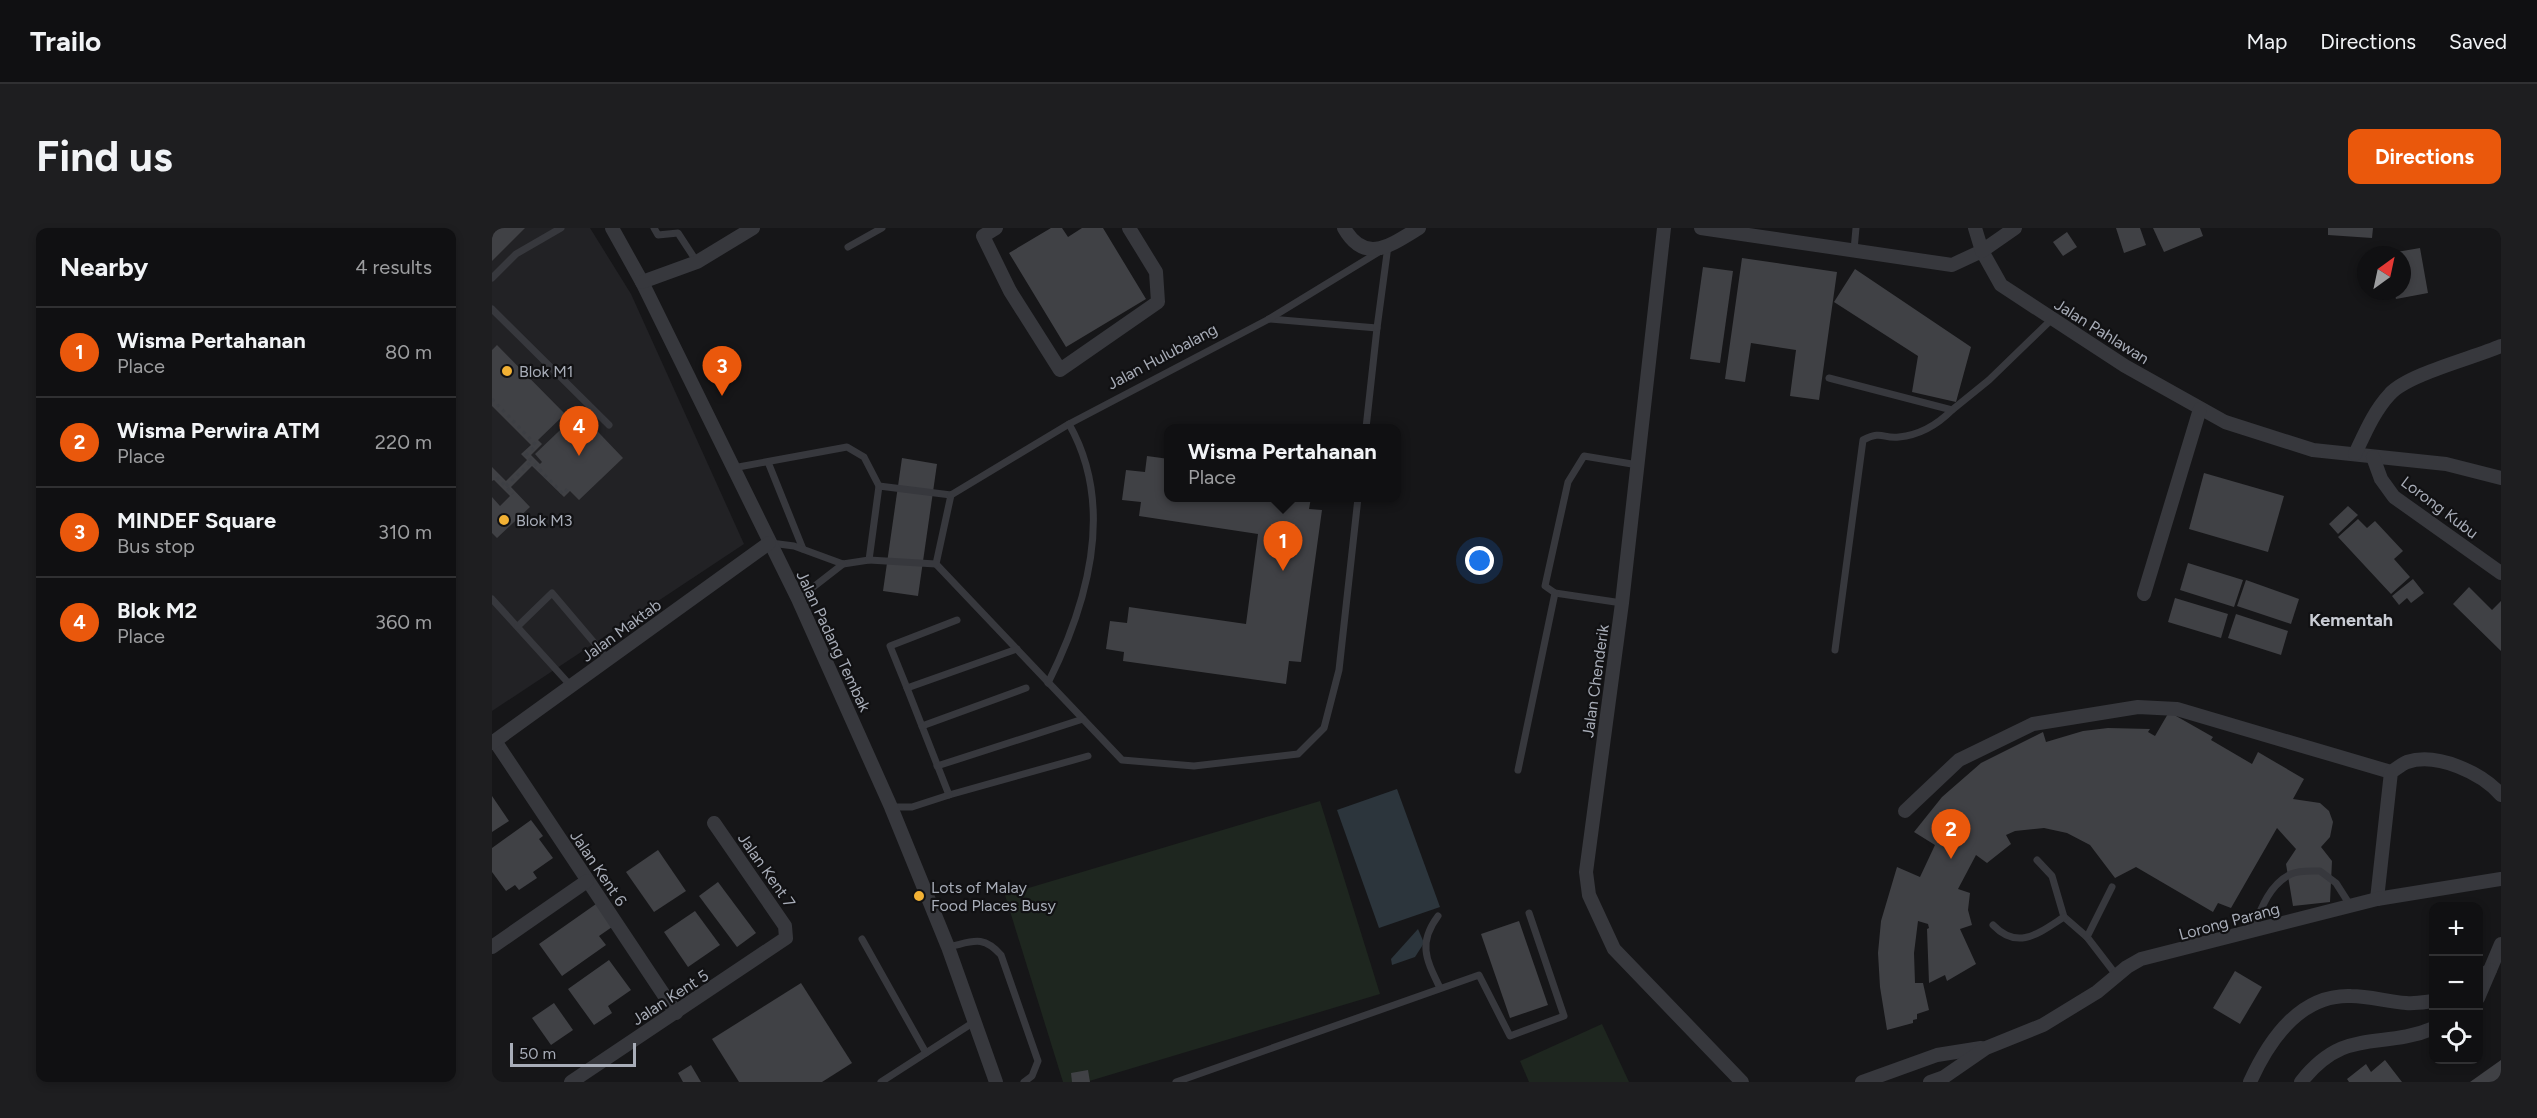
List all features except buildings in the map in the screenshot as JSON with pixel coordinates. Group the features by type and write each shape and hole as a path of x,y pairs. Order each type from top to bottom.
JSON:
{"street":[{"name":"Jalan Padang Tembak","path":"612,228 642,282 798,599 891,807 948,947 996,1082"},
{"path":"642,282 697,262 753,228"},
{"path":"996,228 983,236 1010,291 1060,370 1158,302 1156,272 1129,228"},
{"path":"1344,228 1352,242 1369,250 1388,246"},
{"name":"Jalan Hulubalang","path":"1388,246 1419,228"},
{"name":"Jalan Chenderik","path":"1664,228 1622,603 1586,872 1589,895 1614,949 1742,1082"},
{"path":"1701,228 1780,234 1854,250 1952,265 1982,251 2015,228"},
{"name":"Jalan Pahlawan","path":"1975,228 1982,251 2001,285 2051,320 2200,409 2261,435 2313,450 2446,464 2501,478"},
{"path":"2355,454 2375,412 2392,392 2411,381 2501,346"},
{"path":"2144,594 2200,409"},
{"name":"Lorong Kubu","path":"2373,457 2381,479 2394,497 2501,573"},
{"name":"Jalan Maktab","path":"494,742 769,543"},
{"path":"1905,812 1959,760 2033,724 2138,707 2177,709 2391,772 2408,762 2427,761 2459,766 2490,782 2501,795"},
{"name":"Jalan Kent 6","path":"494,742 676,1013"},
{"path":"2377,899 2391,772"},
{"name":"Jalan Kent 7","path":"714,823 785,926 786,938"},
{"name":"Lorong Parang","path":"1930,1082 1944,1077 1986,1048 2043,1025 2097,992 2142,959 2377,899 2501,879"},
{"path":"492,947 587,881"},
{"name":"Jalan Kent 5","path":"572,1082 786,938"},
{"path":"2484,974 2501,944"},
{"path":"2250,1082 2259,1063 2296,1014 2323,999 2350,995 2406,1003 2429,1001"},
{"path":"2301,1082 2312,1067 2336,1050 2362,1041 2429,1029"},
{"name":"Lorong Parang","path":"1862,1082 1937,1054 1986,1048"}],"lane":[{"path":"492,278 516,254 561,228"},
{"path":"654,228 658,235 678,232 697,262"},
{"path":"848,247 882,228"},
{"path":"1854,250 1856,228"},
{"path":"1367,424 1388,246"},
{"name":"Jalan Hulubalang","path":"951,495 1070,424 1269,319 1388,246"},
{"path":"492,309 609,425"},
{"path":"1269,319 1377,328"},
{"path":"1835,650 1863,440 1876,433 1898,438 1937,425 1989,380 2051,320"},
{"path":"1829,378 1952,410"},
{"path":"1048,683 1078,610 1089,572 1095,531 1090,477 1070,424"},
{"path":"733,468 848,447 864,457 879,486 869,560"},
{"path":"1622,603 1555,593 1545,586 1568,482 1576,466 1584,456 1638,465"},
{"path":"768,462 803,549"},
{"path":"879,486 951,495 936,564"},
{"path":"798,599 843,564 869,560 936,564 1122,760 1194,766 1298,754 1324,728 1339,670 1358,502"},
{"path":"769,543 803,549 843,564"},
{"path":"518,626 552,593 608,659"},
{"path":"1518,770 1555,593"},
{"path":"492,599 571,686"},
{"path":"949,795 890,646 957,620"},
{"path":"907,688 1017,649"},
{"path":"922,726 1026,688"},
{"path":"937,766 1083,719"},
{"path":"891,807 912,807 1088,756"},
{"path":"2037,860 2052,876 2064,917 2087,937 2117,976"},
{"path":"2253,932 2276,885 2293,873 2320,871 2336,883 2350,906"},
{"path":"2087,937 2112,887"},
{"path":"1176,1082 1479,975 1510,1036 1564,1016 1529,914"},
{"path":"1438,916 1428,935 1425,957 1440,988"},
{"path":"1993,925 2004,936 2018,939 2037,934 2064,917"},
{"path":"862,939 926,1053"},
{"path":"948,947 981,940 991,944 1001,955 1038,1061 1032,1076 1024,1082"},
{"path":"881,1082 974,1022"}],"path":[{"path":"492,399 536,445 526,455 563,494 568,488"},
{"path":"506,486 532,461"},
{"path":"540,470 545,465"},
{"path":"497,477 513,494"}],"shaded area":[{"path":"492,228 590,228 631,294 744,544 492,711"},
{"path":"1397,789 1440,907 1379,928 1337,810"},
{"path":"1320,801 1380,994 1086,1082 1063,1082 1005,895"},
{"path":"1418,929 1424,943 1415,957 1392,965 1391,959"},
{"path":"1602,1024 1629,1082 1529,1082 1520,1061"}],"place":[{"name":"Blok M1","path":"507,371"},
{"name":"MINDEF Square","path":"722,396"},
{"name":"Blok M2","path":"579,456"},
{"name":"Blok M3","path":"504,520"},
{"name":"Wisma Pertahanan","path":"1283,571"},
{"name":"Wisma Perwira ATM","path":"1951,859"},
{"name":"Lots of Malay Food Places Busy","path":"919,896"}],"district":[{"name":"Kementah","path":"2351,620"}]}
